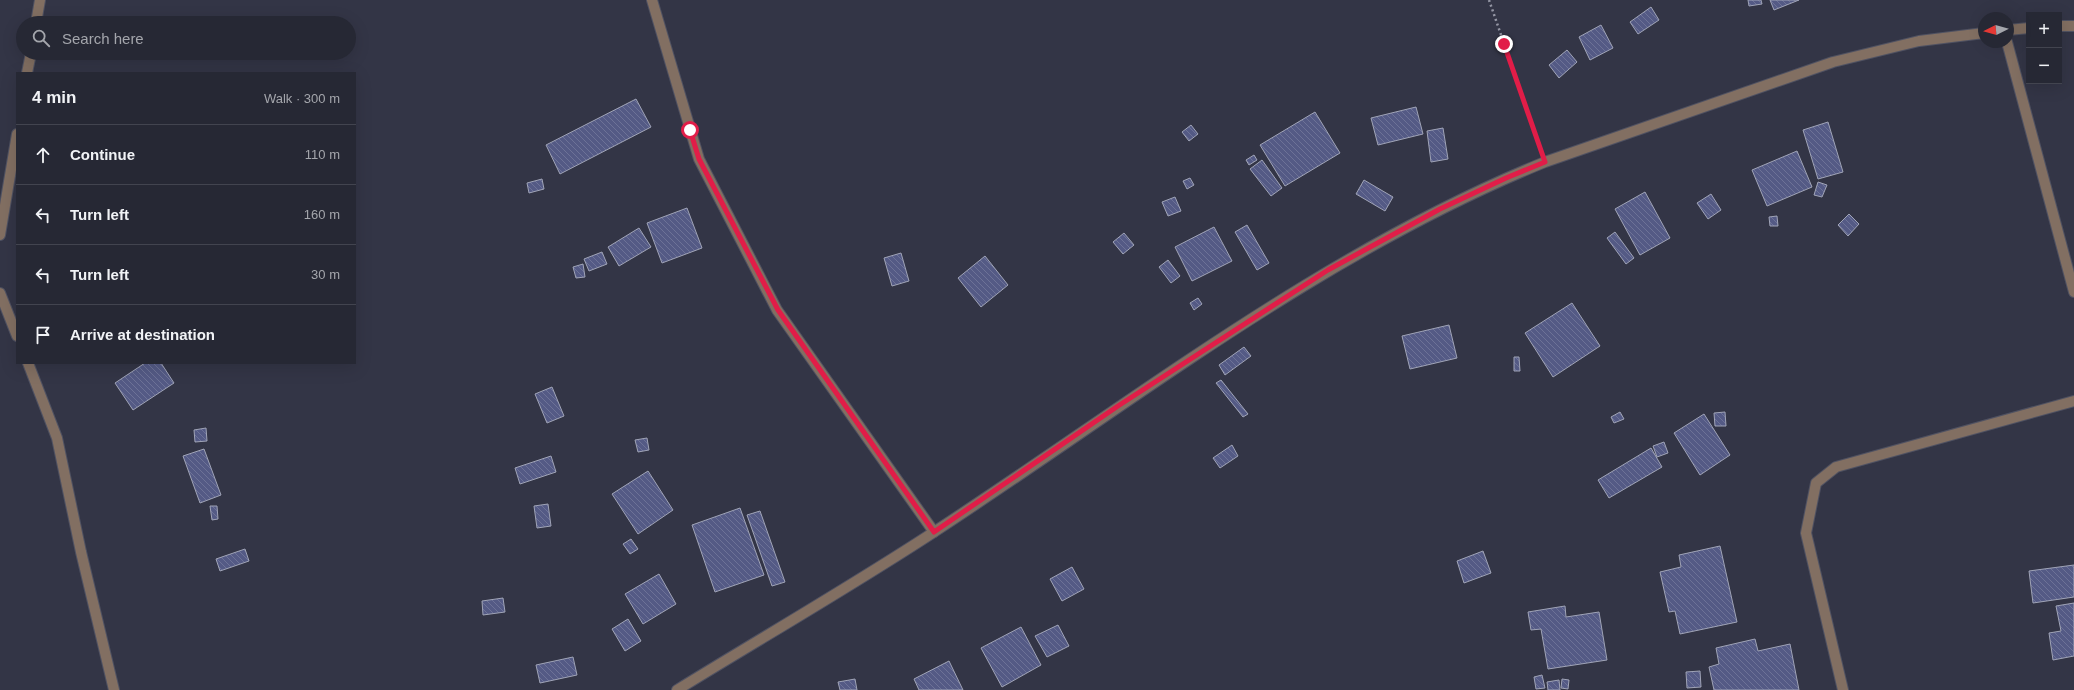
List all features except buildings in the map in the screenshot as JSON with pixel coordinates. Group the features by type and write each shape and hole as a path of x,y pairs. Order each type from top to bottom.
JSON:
{"street":[{"path":"37,16 40,0"},
{"path":"652,0 699,159 778,310 934,532"},
{"path":"2062,26 2074,26"},
{"path":"2014,29 2026,28"},
{"path":"677,690 934,532 1118,406 1328,270 1440,209 1506,178 1545,162 1833,62 1918,41 1978,34"},
{"path":"2009,48 2074,292"},
{"path":"27,72 30,60"},
{"path":"0,235 16,140"},
{"path":"0,293 16,333"},
{"path":"28,364 58,438 81,552 114,690"},
{"path":"1843,690 1806,533 1816,484 1836,467 2074,401"}],"path":[{"path":"1489,0 1545,162"}],"route":[{"path":"690,130 699,159 778,310 934,532 1118,406 1328,270 1476,191 1545,162 1504,44"}]}
